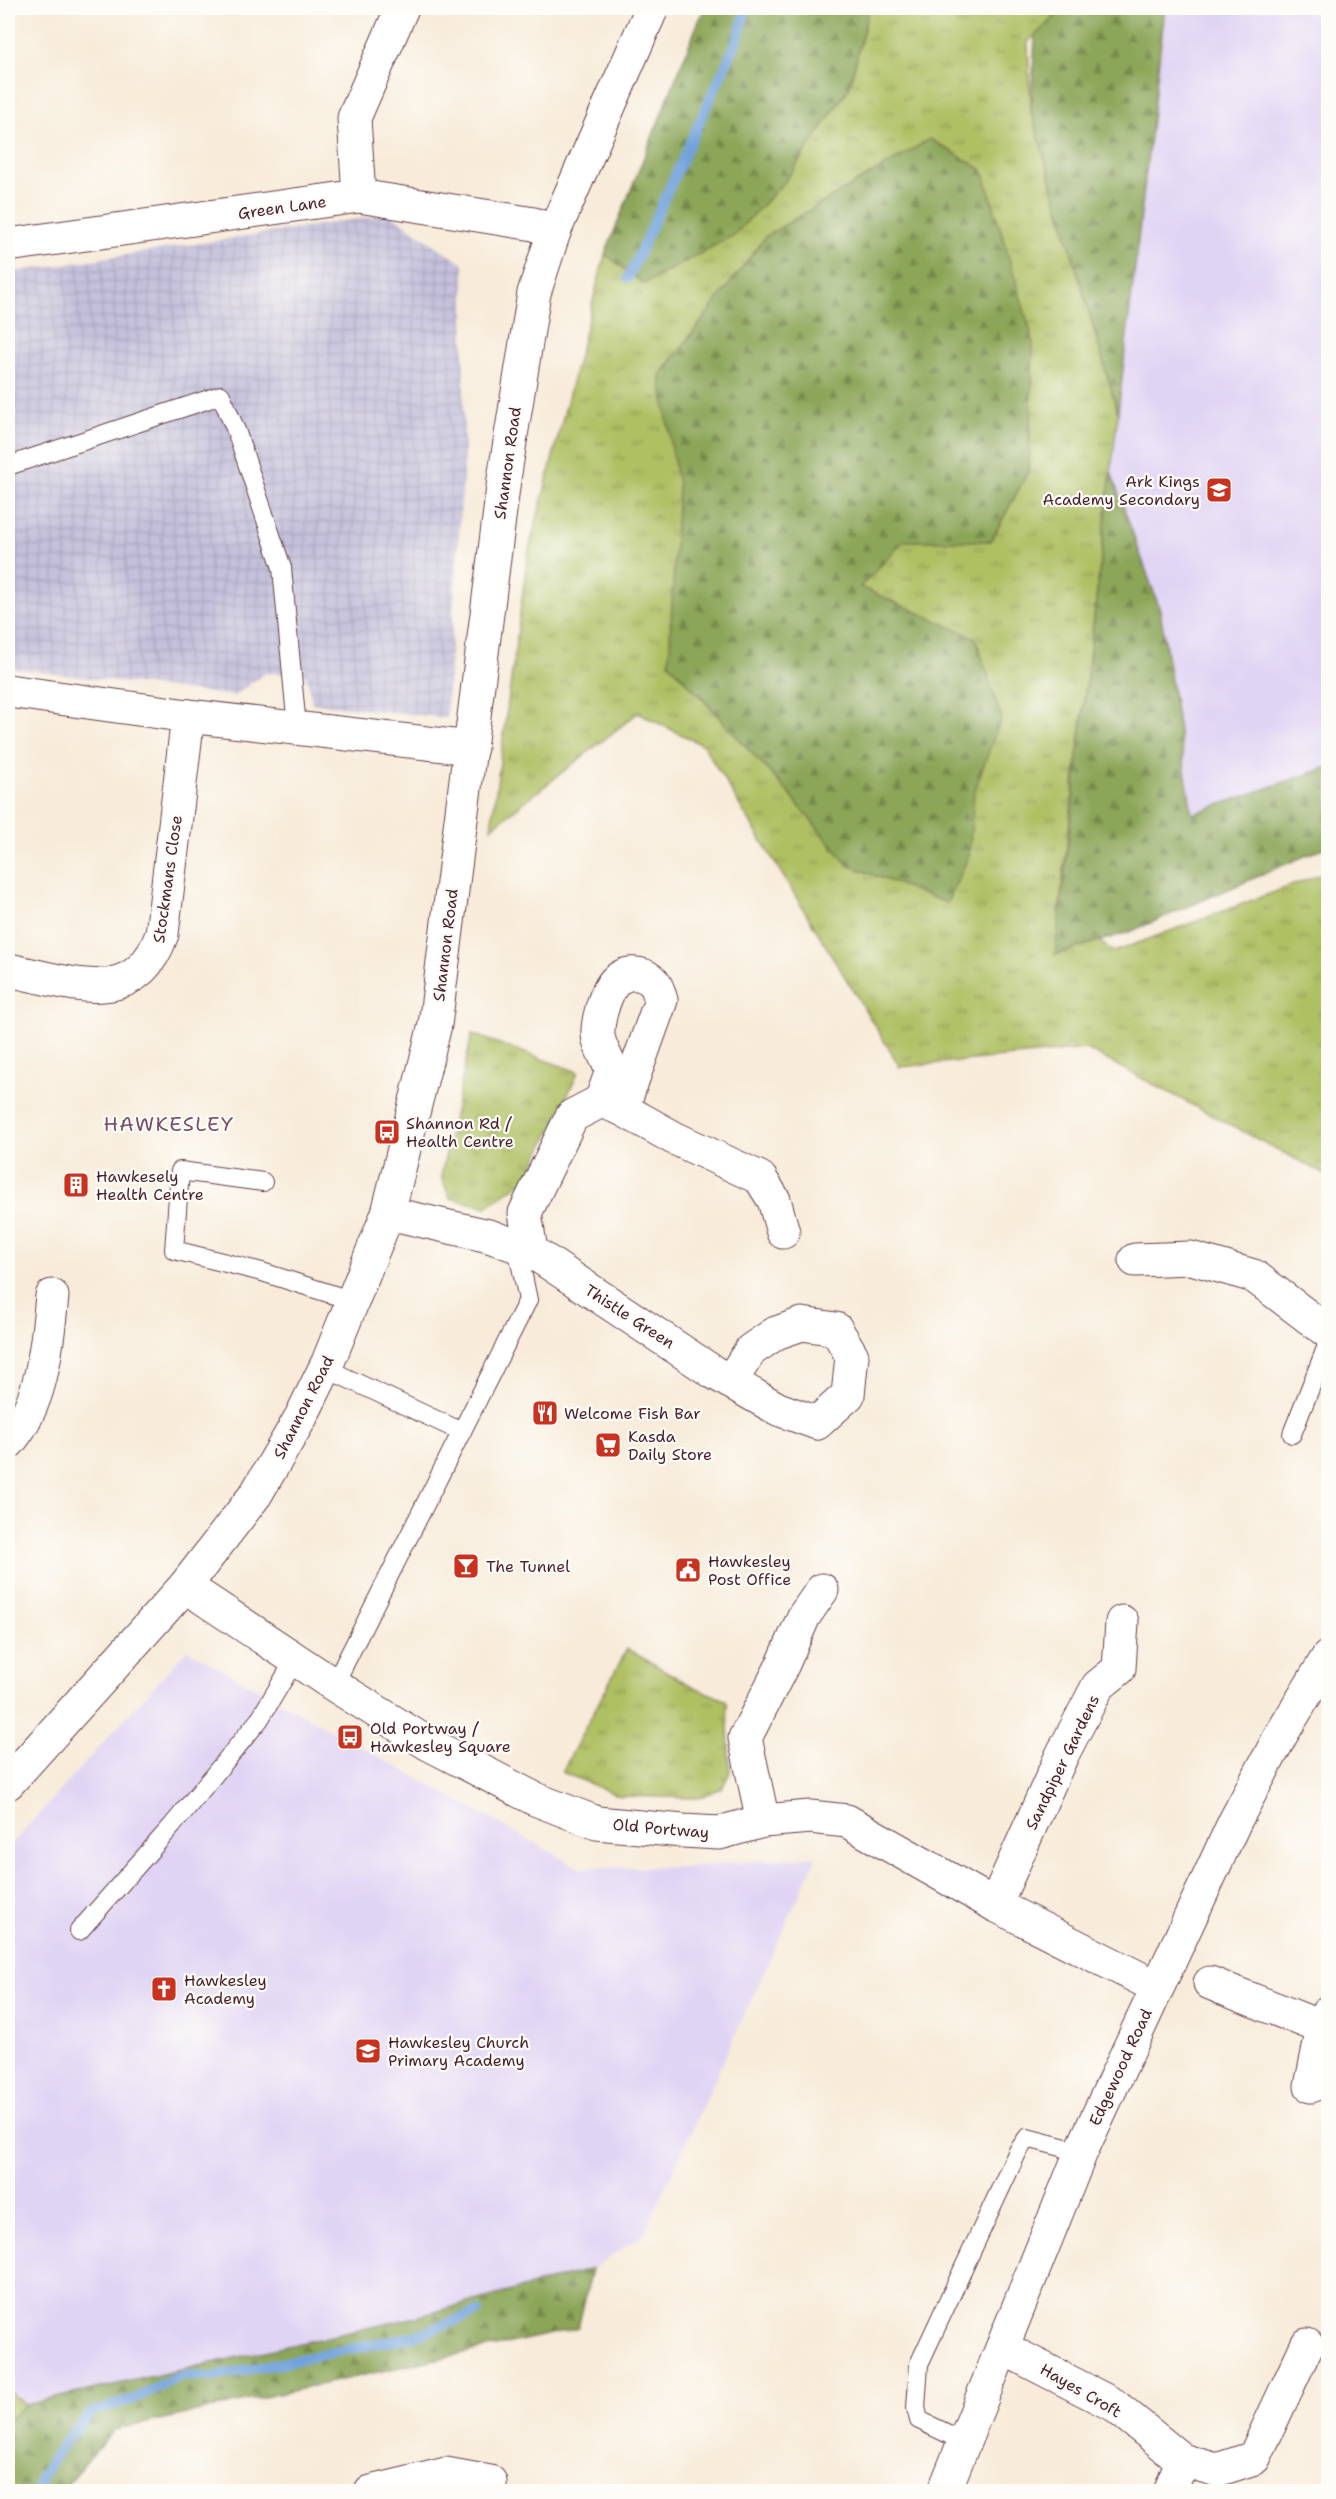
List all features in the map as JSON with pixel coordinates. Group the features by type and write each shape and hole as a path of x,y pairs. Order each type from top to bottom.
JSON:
{"street":[{"path":"359,196 354,118 402,8"},
{"name":"Shannon Road","path":"8,1783 185,1586 256,1494 301,1417 325,1368 388,1213 435,1025 506,467 534,293 554,232 651,8"},
{"name":"Green Lane","path":"8,245 359,196 534,224 554,232"},
{"path":"8,691 188,716 471,748"},
{"name":"Stockmans Close","path":"8,970 94,987 125,982 156,954 162,934 188,716"},
{"path":"524,1249 525,1213 572,1116 611,1105 674,1138 760,1178 774,1200 783,1232"},
{"name":"Thistle Green","path":"388,1213 489,1236 524,1249 730,1382"},
{"path":"1135,1260 1191,1258 1254,1276 1329,1332"},
{"path":"8,1443 27,1415 46,1355 52,1296"},
{"name":"Old Portway","path":"185,1586 295,1660 427,1743 535,1798 597,1823 719,1833 763,1821 810,1817 847,1821 995,1905 1157,1987"},
{"path":"763,1821 745,1738 783,1664 804,1616 822,1590"},
{"name":"Sandpiper Gardens","path":"995,1905 1062,1755 1098,1686 1119,1669 1122,1622"},
{"name":"Edgewood Road","path":"944,2492 1081,2152 1157,1987 1235,1821 1281,1735 1329,1657"},
{"path":"1210,1983 1326,2020 1311,2086"},
{"name":"Hayes Croft","path":"1003,2348 1114,2405 1182,2460 1217,2470 1254,2457 1307,2345"},
{"path":"1170,2492 1182,2460"},
{"path":"371,2492 446,2474 490,2482 490,2492"}],"lane":[{"path":"8,466 221,394 237,433 282,567 297,728"},
{"path":"263,1182 180,1171 174,1250 262,1272 353,1301"},
{"path":"334,1685 528,1300 524,1249"},
{"path":"1292,1434 1329,1343"},
{"path":"325,1368 462,1432"},
{"path":"79,1931 172,1826 259,1720 295,1660"},
{"path":"965,2442 919,2420 916,2408 919,2364 1018,2151 1027,2138 1081,2152"}],"shaded area":[{"name":"Ark Kings Academy Secondary","path":"1166,8 1328,8 1328,842 1055,955 1058,912"},
{"path":"390,214 464,265 464,460 446,718 312,703 306,674 265,673 234,696 8,668 8,273"},
{"name":"Hawkesley Church Primary Academy","path":"187,1650 579,1868 689,1867 817,1856 644,2234 592,2269 416,2317 25,2405 8,2390 8,1848"}],"green space":[{"path":"704,8 869,8 849,88 786,180 734,235 644,284 605,254"},
{"path":"869,8 1064,8 1028,42 1031,110 1118,413 1059,912 1114,952 1328,872 1328,1176 1086,1049 900,1067 703,745 638,713 491,828 528,554 605,254 644,283 849,88"},
{"path":"1064,8 1165,8 1118,413 1031,110 1035,35"},
{"path":"930,139 983,170 1033,340 1029,470 991,541 904,541 860,587 976,638 1001,718 974,792 969,855 947,903 848,865 786,790 669,663 678,485 660,376 766,236"},
{"path":"1111,472 1160,610 1192,814 1328,767 1328,846 1132,931 1055,955"},
{"path":"472,1034 578,1072 526,1179 486,1207 450,1198 441,1176"},
{"path":"627,1649 692,1686 727,1701 730,1772 722,1788 699,1798 620,1796 562,1772"},
{"path":"592,2269 578,2328 114,2430 65,2487 65,2491 8,2491 8,2420 25,2405 416,2317"},
{"path":"8,2390 25,2405 8,2420"}],"waterway":[{"path":"628,278 738,38 746,8"},
{"path":"38,2492 40,2478 69,2436 92,2412 134,2399 181,2376 212,2377 414,2336 478,2312"}],"place":[{"name":"Ark Kings Academy Secondary","path":"1219,490"},
{"name":"Shannon Rd / Health Centre","path":"387,1132"},
{"name":"Hawkesely Health Centre","path":"76,1185"},
{"name":"Welcome Fish Bar","path":"545,1413"},
{"name":"Kasda Daily Store","path":"608,1445"},
{"name":"The Tunnel","path":"466,1566"},
{"name":"Hawkesley Post Office","path":"688,1570"},
{"name":"Old Portway / Hawkesley Square","path":"350,1737"},
{"name":"Hawkesley Academy","path":"164,1989"},
{"name":"Hawkesley Church Primary Academy","path":"368,2051"}],"district":[{"name":"HAWKESLEY","path":"169,1124"}]}
